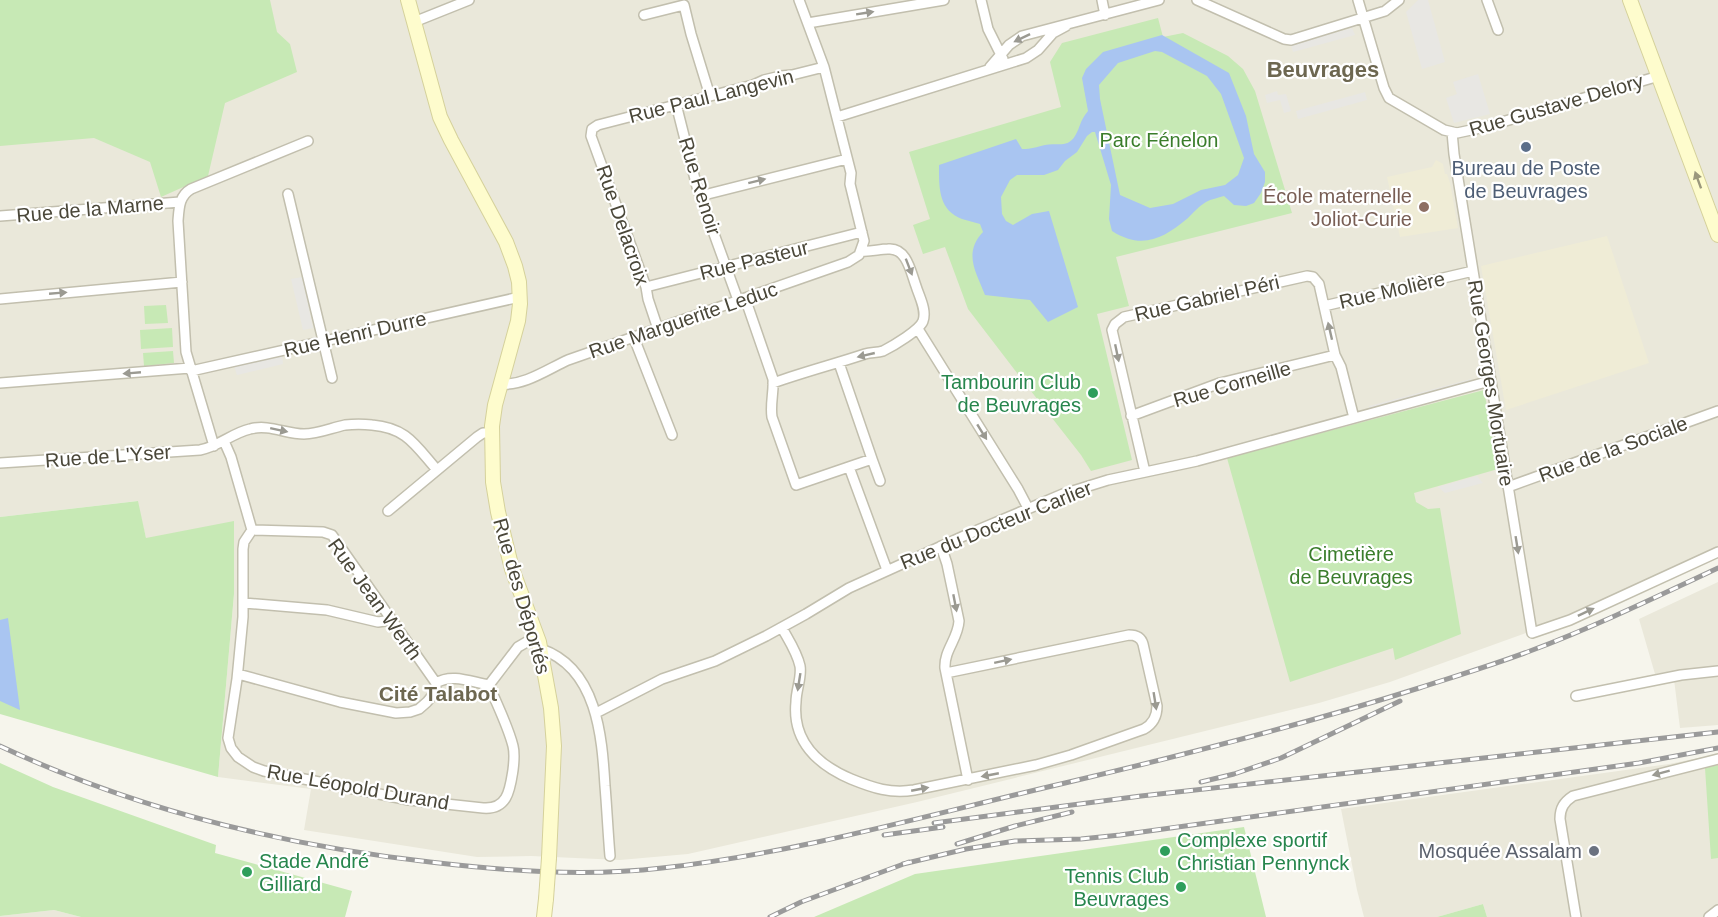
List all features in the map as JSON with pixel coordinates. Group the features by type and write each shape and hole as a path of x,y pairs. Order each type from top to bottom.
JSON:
{"street":[{"name":"Rue des Déportés","path":"408,0 440,117 506,242 515,266 520,297 518,321 495,405 492,433 493,482 514,577 539,643 551,708 554,737 544,917"},
{"path":"414,22 469,0"},
{"path":"799,0 824,67 851,173 851,188 864,241 861,251 869,252 890,248 903,254 924,311 923,323 918,329 882,351 870,352 773,383 772,417 796,485 872,459"},
{"path":"808,23 944,0"},
{"path":"981,0 988,29 1001,55 1008,63"},
{"path":"1102,0 1105,15"},
{"path":"1197,0 1284,39 1291,40 1364,19 1389,9 1399,0"},
{"path":"1358,0 1364,19"},
{"path":"1487,0 1498,30"},
{"path":"1630,0 1718,235"},
{"path":"988,68 1009,45 1019,38 1044,29 1066,26 1154,1"},
{"path":"644,15 683,3 710,96"},
{"name":"Rue Gustave Delory","path":"1364,19 1389,98 1444,130 1452,132 1493,125 1659,76"},
{"path":"837,117 1032,54 1053,33 1066,26"},
{"name":"Rue Paul Langevin","path":"598,125 753,85 764,80 824,67"},
{"name":"Rue Renoir","path":"676,104 700,196 773,383"},
{"name":"Rue Delacroix","path":"598,125 592,129 591,135 646,287 658,329"},
{"name":"Rue Georges Mortuaire","path":"1452,132 1532,633 1570,620 1718,552"},
{"name":"Rue de la Marne","path":"0,216 180,202 183,195 191,189 308,141"},
{"path":"700,196 847,159"},
{"path":"288,194 332,378"},
{"path":"180,202 178,221 185,348 190,369 219,443 231,457 252,530"},
{"name":"Rue Pasteur","path":"646,287 862,232"},
{"name":"Rue Marguerite Leduc","path":"501,384 517,382 568,360 848,262 856,258 861,251"},
{"name":"Rue Molière","path":"1354,418 1341,367 1335,355 1324,306 1473,271"},
{"name":"Rue Gabriel Péri","path":"1145,472 1112,330 1121,318 1307,276 1317,281 1324,306"},
{"path":"0,299 182,282"},
{"name":"Rue Henri Durre","path":"0,383 190,369 520,297"},
{"path":"918,329 1028,508"},
{"path":"634,338 672,435"},
{"name":"Rue Corneille","path":"1131,416 1220,384 1335,355"},
{"path":"839,363 880,481"},
{"name":"Rue du Docteur Carlier","path":"596,713 656,681 715,661 782,628 849,588 887,570 1028,508 1086,486 1197,461 1490,381"},
{"name":"Rue de la Sociale","path":"1508,487 1718,411"},
{"name":"Rue de L'Yser","path":"0,463 200,450 240,432 256,428 271,428 304,434 360,424 382,426 405,435 437,470"},
{"path":"388,511 477,437 483,433 492,433"},
{"path":"849,467 887,570"},
{"name":"Rue Léopold Durand","path":"252,530 244,542 243,549 244,603 238,674 228,738 235,753 243,761 264,771 409,800 487,808 496,806 507,798 511,788 514,759 513,744 489,685"},
{"name":"Rue Jean Werth","path":"252,530 329,534 337,541 436,683"},
{"path":"941,546 947,564 958,621 958,631 945,656 946,673 968,780"},
{"path":"244,603 327,610 378,622 390,617"},
{"path":"782,628 800,664 795,712 798,729 806,746 819,761 842,775 876,789 906,791 1019,770 1054,760 1144,729 1154,719 1157,706 1143,644 1138,637 1132,635 946,673"},
{"path":"238,674 339,702 396,713 410,712 423,706 436,691 436,683 444,678 452,677 489,685 518,647 539,643 567,664 584,687 596,713 604,767 610,856"},
{"path":"1576,696 1681,675 1718,671"},
{"path":"1576,917 1560,819 1561,809 1567,800 1573,796 1718,759"},
{"path":"1709,917 1718,910"}],"shaded area":[{"path":"0,0 1718,0 1718,548 1537,629 1390,682 1319,703 917,802 688,854 620,860 531,856 477,857 304,830 311,789 218,777 234,594 146,538 137,501 0,517"},
{"path":"1418,0 1428,0 1445,62 1422,69 1406,12"},
{"path":"1352,28 1355,35 1293,52 1291,45"},
{"path":"1478,74 1490,114 1454,123 1446,98 1457,94 1453,82"},
{"path":"1277,91 1278,95 1286,94 1291,111 1284,113 1280,100 1267,103 1265,95"},
{"path":"1365,92 1367,100 1298,119 1296,111"},
{"name":"École maternelle Joliot-Curie","path":"1436,160 1443,164 1450,183 1458,228 1400,237 1387,177 1432,167"},
{"path":"1607,236 1649,363 1506,410 1481,266"},
{"path":"302,277 313,328 303,330 291,279"},
{"path":"282,355 283,364 237,375 234,366"},
{"path":"1471,379 1472,383 1370,410 1369,406"},
{"path":"1477,476 1483,483 1445,493 1438,487"},
{"path":"1718,582 1718,725 1680,728 1673,671 1655,674 1639,619"},
{"path":"1718,754 1718,917 1487,917 1483,904 1437,917 1364,917 1341,809 1669,764"},
{"path":"54,910 81,917 0,917 0,916"}],"green space":[{"path":"0,0 270,0 277,32 290,44 297,72 225,103 208,176 161,197 150,162 94,138 0,146"},
{"name":"Parc Fénelon","path":"1158,18 1163,37 1183,33 1228,56 1243,69 1255,91 1292,213 1116,257 1129,306 1097,314 1132,460 1091,471 968,309 945,247 923,254 913,225 930,219 909,152 1061,107 1050,62 1062,43"},
{"path":"166,305 168,323 145,324 144,306"},
{"path":"172,328 173,347 141,349 140,330"},
{"path":"173,351 174,363 144,366 143,353"},
{"name":"Cimetière de Beuvrages","path":"1484,390 1498,469 1414,493 1416,502 1428,509 1440,508 1461,634 1395,660 1393,648 1290,682 1227,458"},
{"path":"138,501 146,538 234,521 234,594 218,777 0,714 0,517"},
{"path":"0,763 53,787 216,845 215,853 352,891 345,917 81,917 54,910 0,916"},
{"path":"1718,765 1718,858 1711,859 1705,768"},
{"name":"Complexe sportif Christian Pennynck","path":"1244,827 1266,917 814,917 915,874"},
{"path":"1483,904 1487,917 1437,917"}],"water":[{"path":"1162,35 1229,73 1246,116 1254,154 1265,172 1265,182 1254,203 1246,206 1234,205 1224,196 1212,199 1201,205 1170,232 1152,240 1143,241 1123,237 1112,231 1109,219 1111,185 1095,132 1087,136 1077,152 1058,170 1044,175 1017,175 1010,180 1001,197 1002,214 1006,221 1013,225 1032,214 1049,211 1078,307 1048,322 1030,300 985,295 972,255 977,240 983,232 980,224 954,215 944,204 940,189 939,165 1016,139 1022,149 1061,144 1072,140 1088,111 1082,78 1086,69 1103,52","holes":["1155,51 1162,52 1207,76 1221,94 1244,158 1238,175 1225,185 1201,190 1173,204 1150,208 1120,195 1099,85 1118,63"]},
{"path":"8,618 20,710 0,701 0,620"}],"railway":[{"path":"0,746 51,769 157,806 210,822 320,846 430,862 517,870 604,872 662,868 814,843 1154,762 1331,715 1461,675 1554,642 1718,568"},
{"path":"1201,782 1234,774 1281,758 1400,701"},
{"path":"934,823 1141,796 1718,732"},
{"path":"903,864 966,849 1015,841 1120,835 1639,763 1718,748"},
{"path":"957,844 1072,812"},
{"path":"884,835 943,827"},
{"path":"770,917 801,902 909,862"}],"place":[{"name":"Bureau de Poste de Beuvrages","path":"1526,147"},
{"name":"École maternelle Joliot-Curie","path":"1424,207"},
{"name":"Tambourin Club de Beuvrages","path":"1093,393"},
{"name":"Complexe sportif Christian Pennynck","path":"1165,851"},
{"name":"Mosquée Assalam","path":"1594,851"},
{"name":"Stade André Gilliard","path":"247,872"},
{"name":"Tennis Club Beuvrages","path":"1181,887"}],"district":[{"name":"Beuvrages","path":"1323,69"},
{"name":"Cité Talabot","path":"438,694"}]}
